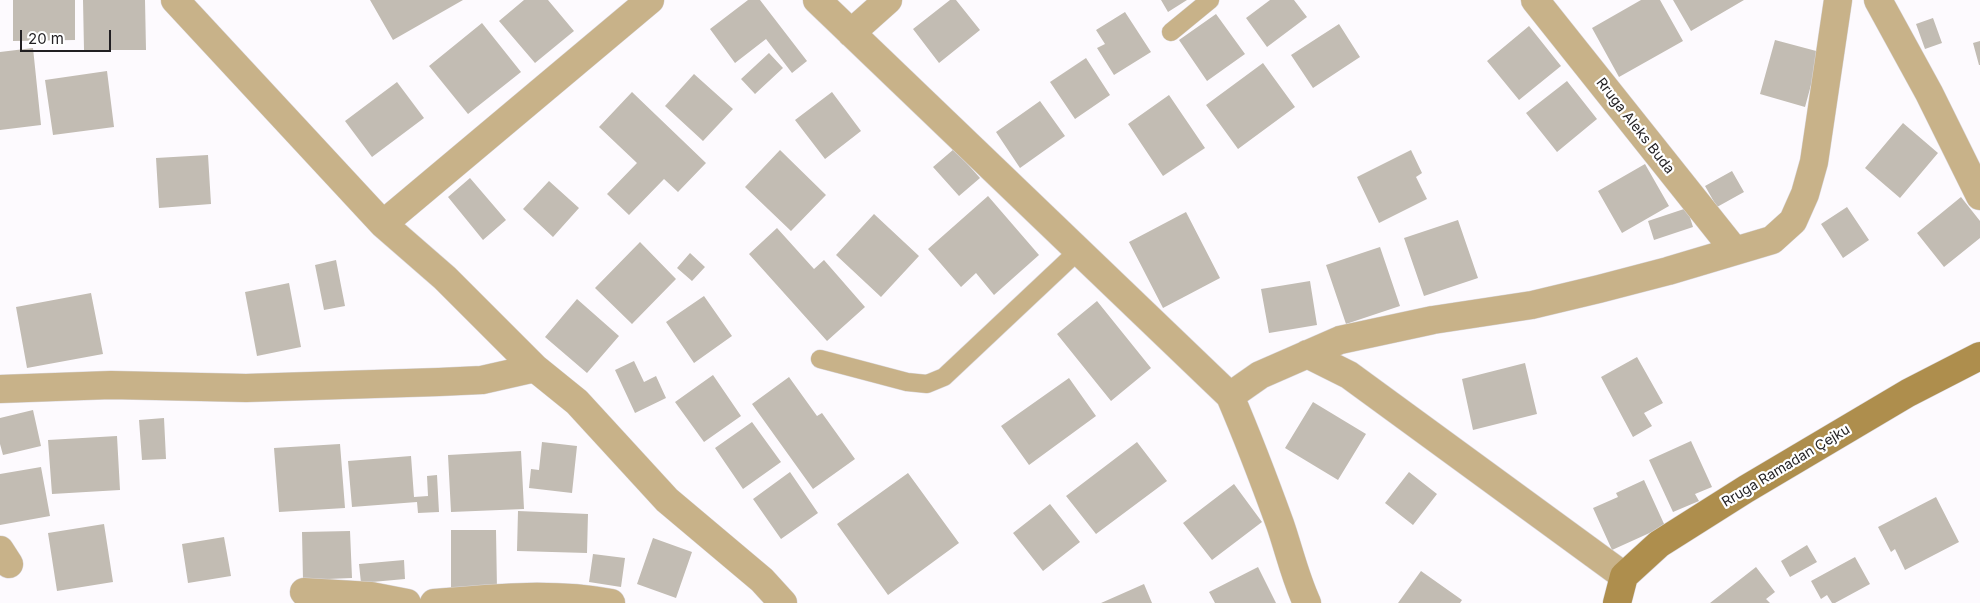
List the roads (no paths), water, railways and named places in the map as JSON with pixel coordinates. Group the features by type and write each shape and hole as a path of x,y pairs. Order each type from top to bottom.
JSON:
{"street":[{"path":"175,0 383,224 444,278 536,368 577,402 667,500 762,580 784,603"},
{"path":"383,224 650,0"},
{"path":"817,0 1230,396 1281,526 1296,581 1307,603"},
{"path":"852,33 888,0"},
{"name":"Rruga Aleks Buda","path":"1535,0 1735,251"},
{"path":"1230,396 1260,375 1340,340 1433,320 1580,294 1668,271 1772,240 1792,222 1805,194 1814,162 1838,0"},
{"path":"1878,0 1929,94 1980,196"},
{"path":"1307,354 1349,375 1624,576 1617,603"},
{"name":"Rruga Ramadan Çejku","path":"1624,576 1659,544 1746,489 1908,393 1980,356"},
{"path":"0,389 111,385 246,388 439,382 482,380 536,368"},
{"path":"304,592 371,596 407,603"},
{"path":"434,603 521,596 587,598 611,603"}],"lane":[{"path":"1170,32 1210,0"},
{"path":"820,359 907,382 926,384 944,376 1078,251"}]}
